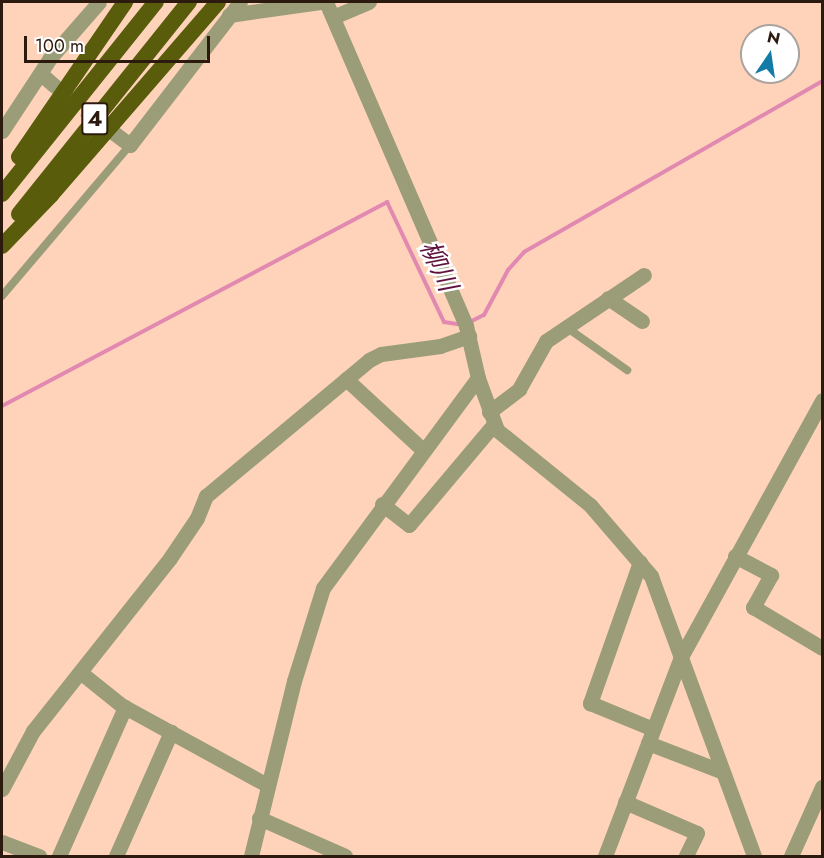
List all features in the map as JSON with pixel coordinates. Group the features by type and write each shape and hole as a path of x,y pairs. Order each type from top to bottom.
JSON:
{"highway":[{"path":"2,186 125,2"},
{"name":"4","path":"2,194 156,2"},
{"name":"4","path":"2,237 189,2"},
{"path":"2,246 223,8"}],"street":[{"path":"2,131 50,58 99,2"},
{"path":"114,133 130,146 223,8 240,2"},
{"path":"223,8 320,2"},
{"path":"326,2 469,336 478,378 491,418 529,458 590,505 651,576 754,856"},
{"path":"333,17 369,2"},
{"path":"41,74 55,86"},
{"path":"382,504 409,525 491,418 519,389 546,341 644,275"},
{"path":"608,298 642,321"},
{"path":"2,789 33,731 170,558 197,518 206,496 346,379 381,354 440,346 469,336"},
{"path":"251,856 267,785 315,604 382,504 478,378"},
{"path":"346,379 423,450"},
{"path":"605,856 681,657 822,400"},
{"path":"735,556 771,575 753,607 822,648"},
{"path":"640,562 590,703 723,772"},
{"path":"80,672 125,707 267,785"},
{"path":"59,856 125,707"},
{"path":"116,856 171,732"},
{"path":"791,856 822,787"},
{"path":"625,802 697,833 686,856"},
{"path":"259,818 345,856"},
{"path":"2,842 39,856"}],"lane":[{"path":"2,296 130,146"},
{"path":"566,327 627,370"}],"waterway":[{"name":"柳川","path":"468,323 484,315 508,270 524,252 822,81"},
{"name":"柳川","path":"2,406 387,202 444,322 462,325"}],"tunnel":[{"path":"67,95 104,125"}]}
